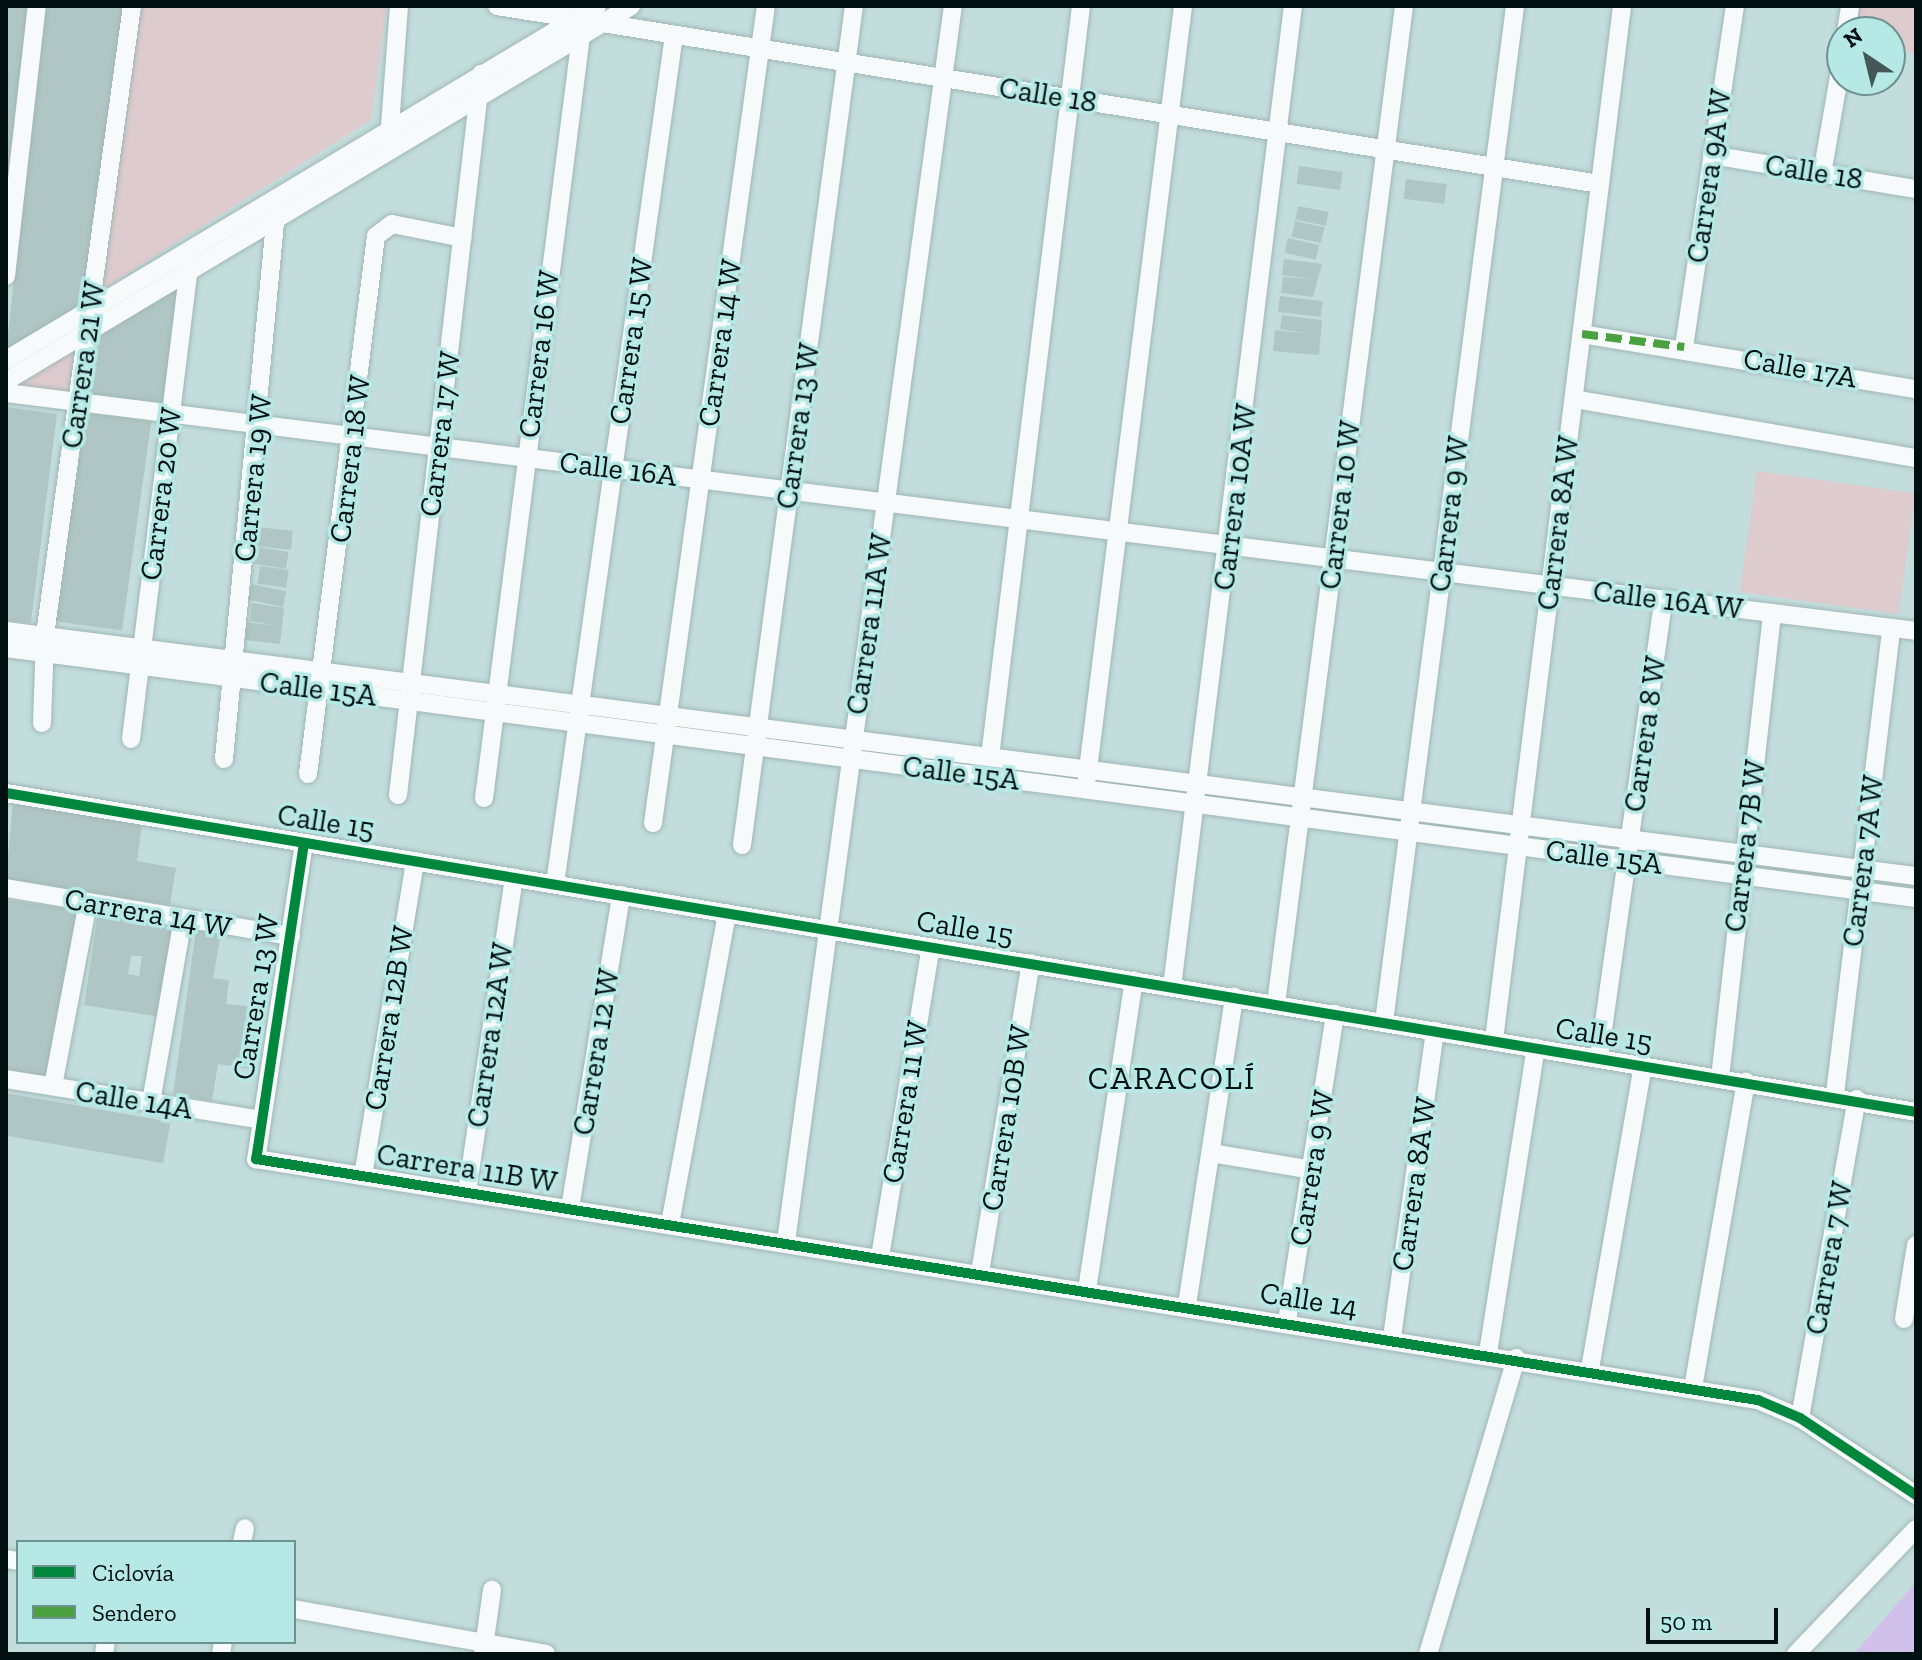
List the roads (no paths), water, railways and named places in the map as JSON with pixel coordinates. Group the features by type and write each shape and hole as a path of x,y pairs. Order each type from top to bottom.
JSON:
{"street":[{"path":"6,276 37,6"},
{"name":"Carrera 21 W","path":"42,723 47,644 76,403 132,6"},
{"path":"391,150 388,130 399,6"},
{"path":"497,6 578,20"},
{"path":"6,360 481,74 578,20 631,6"},
{"name":"Carrera 14 W","path":"653,823 766,6"},
{"name":"Carrera 13 W","path":"742,845 854,6"},
{"name":"Carrera 11A W","path":"786,1242 953,6"},
{"path":"990,757 1081,6"},
{"path":"1086,789 1183,6"},
{"name":"Carrera 10A W","path":"1172,987 1229,546 1293,6"},
{"name":"Carrera 10 W","path":"1276,1004 1404,6"},
{"name":"Carrera 9 W","path":"1384,1022 1515,6"},
{"name":"Carrera 8A W","path":"1494,1040 1622,6"},
{"name":"Carrera 9A W","path":"1684,347 1735,6"},
{"name":"Calle 18","path":"600,15 674,35 1600,184"},
{"path":"6,381 478,97 578,20"},
{"name":"Carrera 16 W","path":"484,798 578,20"},
{"name":"Carrera 15 W","path":"555,884 674,35"},
{"name":"Carrera 17 W","path":"398,795 481,74"},
{"path":"1822,174 1836,96"},
{"name":"Calle 18","path":"1712,155 1916,189"},
{"name":"Carrera 19 W","path":"224,759 260,425 277,197"},
{"name":"Carrera 18 W","path":"308,774 355,437 376,236 392,224 463,238"},
{"name":"Carrera 20 W","path":"131,739 191,248"},
{"name":"Calle 17A","path":"1582,334 1684,347 1916,389"},
{"name":"Calle 16A","path":"6,393 1229,546"},
{"path":"1574,399 1916,458"},
{"name":"Calle 16A W","path":"1229,546 1916,631"},
{"name":"Carrera 8 W","path":"1599,1058 1663,600"},
{"name":"Carrera 7B W","path":"1720,1078 1740,875 1772,613"},
{"name":"Carrera 7A W","path":"1835,1094 1891,628"},
{"name":"Calle 15A","path":"6,631 47,644 666,725 756,746 1916,898"},
{"name":"Calle 15A","path":"6,648 47,644"},
{"name":"Calle 15A","path":"666,725 758,727 1916,876"},
{"path":"965,773 968,754"},
{"name":"Calle 15","path":"6,793 1536,1048 1835,1094 1916,1112"},
{"name":"Carrera 13 W","path":"256,1159 304,843"},
{"name":"Carrera 12B W","path":"363,1176 415,861"},
{"name":"Carrera 12A W","path":"467,1192 514,877"},
{"name":"Carrera 14 W","path":"6,888 291,936"},
{"name":"Carrera 12 W","path":"570,1208 621,895"},
{"path":"53,1086 88,903"},
{"path":"670,1224 727,913"},
{"path":"151,1102 183,919"},
{"name":"Carrera 11 W","path":"880,1257 931,947"},
{"name":"Carrera 10B W","path":"980,1273 1031,963"},
{"path":"1087,1290 1134,981"},
{"path":"1187,1305 1234,997"},
{"name":"Carrera 9 W","path":"1287,1321 1335,1014"},
{"name":"Carrera 8A W","path":"1392,1337 1435,1031"},
{"path":"1488,1353 1536,1048"},
{"path":"1590,1369 1643,1065"},
{"name":"Calle 14A","path":"6,1079 261,1120"},
{"path":"1693,1388 1746,1082"},
{"name":"Carrera 7 W","path":"1800,1418 1857,1099"},
{"path":"1211,1153 1313,1170"},
{"name":"Carrera 11B W","path":"256,1159 670,1224"},
{"name":"Calle 14","path":"670,1224 1392,1337 1693,1388 1800,1418 1916,1495"},
{"path":"1904,1319 1916,1245"},
{"path":"1428,1654 1516,1358"},
{"path":"1796,1654 1916,1529"},
{"path":"484,1649 492,1590"},
{"path":"296,1609 484,1649 546,1654"}],"district":[{"name":"CARACOLÍ","path":"1172,1078"}]}
